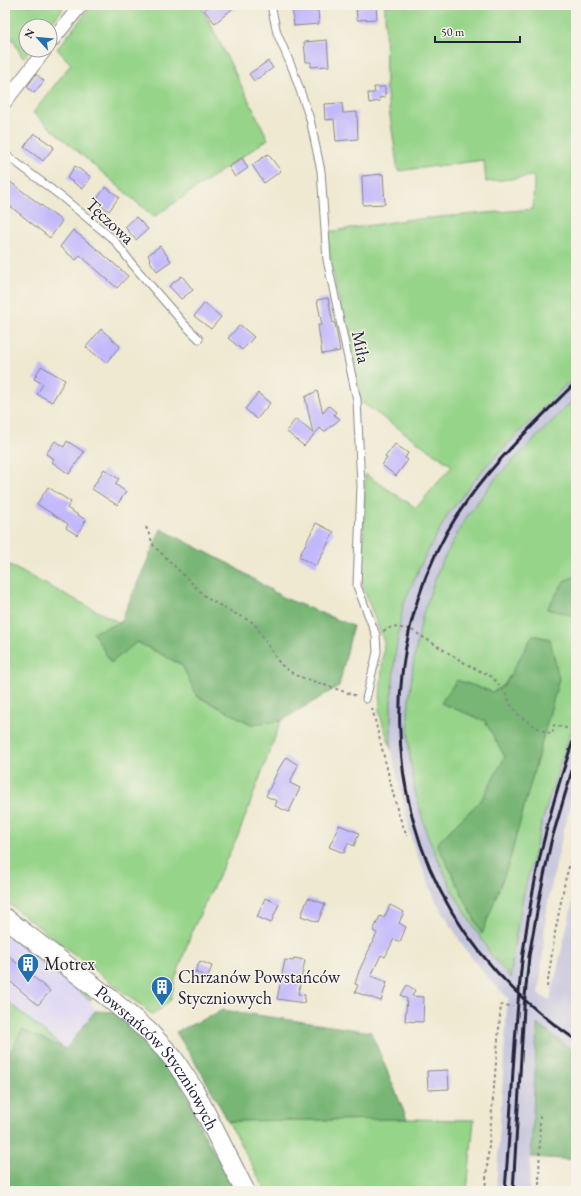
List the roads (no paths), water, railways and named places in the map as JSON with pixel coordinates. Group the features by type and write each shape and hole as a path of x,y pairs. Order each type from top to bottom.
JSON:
{"street":[{"path":"58,33 81,5"},
{"path":"5,102 39,58"},
{"name":"Powstańców Styczniowych","path":"5,918 126,1012 148,1031 173,1058 194,1090 246,1191"}],"lane":[{"name":"Miła","path":"271,5 277,33 293,70 310,118 321,171 327,260 357,400 361,486 357,586 376,635 377,652 366,699"},
{"name":"Tęczowa","path":"5,154 63,198 114,240 137,270 199,339"}],"railway":[{"path":"576,382 523,435 490,471 460,511 447,532 426,577 411,624 402,673 400,723 403,772 413,821 430,868 452,912 464,931 507,983 540,1013 576,1040"},
{"path":"505,1191 518,997 527,925 537,869 550,814 576,733"},
{"path":"513,1191 524,1007 529,956 551,842 576,757"}],"place":[{"name":"Motrex","path":"28,984"},
{"name":"Chrzanów Powstańców Styczniowych","path":"162,1006"}]}
